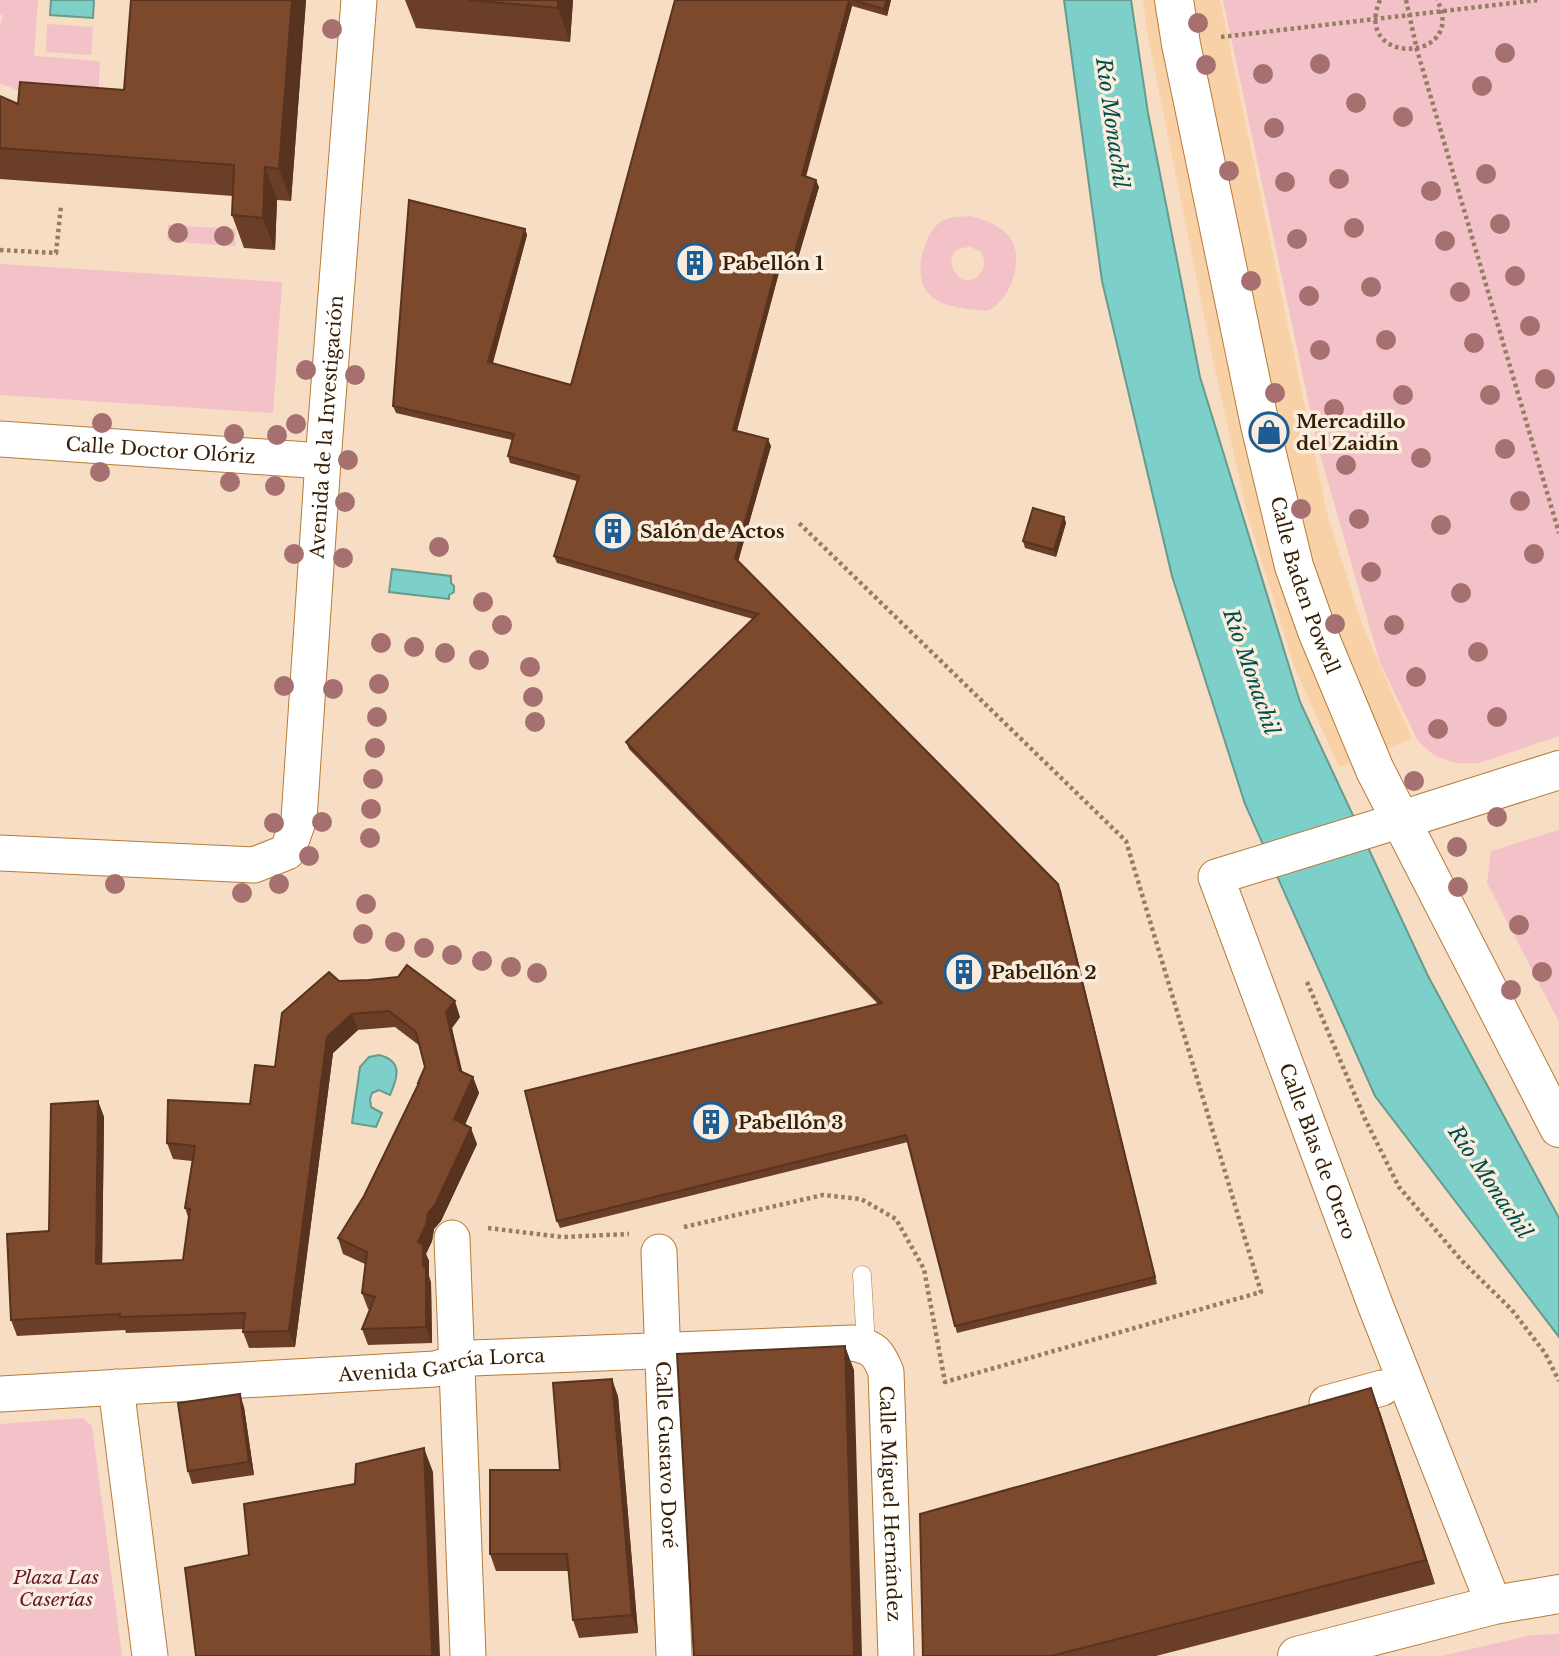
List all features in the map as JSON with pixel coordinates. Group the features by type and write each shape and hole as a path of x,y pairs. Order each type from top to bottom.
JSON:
{"main road":[{"name":"Calle Baden Powell","path":"1174,0 1260,425 1294,566 1357,732 1383,825 1559,1128"},
{"path":"1383,825 1559,770"},
{"path":"1297,1656 1494,1605 1559,1594"}],"street":[{"name":"Avenida de la Investigación","path":"0,853 254,865 287,852 299,819 323,461 359,0"},
{"name":"Calle Doctor Olóriz","path":"0,439 323,461"},
{"name":"Calle Blas de Otero","path":"1383,825 1216,877 1376,1307 1494,1605"},
{"path":"468,1233 456,1363 468,1656"},
{"name":"Calle Gustavo Doré","path":"659,1243 674,1656"},
{"name":"Avenida García Lorca","path":"0,1394 435,1369 473,1358 853,1343 873,1350"},
{"name":"Calle Miguel Hernández","path":"873,1350 886,1372 905,1517 896,1656"},
{"path":"116,1387 150,1656"},
{"path":"1302,1410 1382,1388"}],"lane":[{"path":"862,1275 873,1350"}],"path":[{"path":"1381,0 1376,10 1378,30 1390,45 1408,51 1417,50 1434,39 1442,22 1437,0"},
{"path":"1406,0 1417,50 1559,533"},
{"path":"1221,37 1538,0"},
{"path":"0,250 56,253 61,206"},
{"path":"468,1233 659,1243 823,1195 861,1199 895,1219 924,1269 945,1382 1261,1292 1126,841 799,523"},
{"path":"1307,982 1365,1119 1399,1187 1462,1261 1512,1310 1545,1353 1559,1381"}],"shaded area":[{"name":"Mercadillo del Zaidín","path":"1143,0 1220,0 1327,513 1361,622 1412,739 1339,767 1294,666 1247,513 1211,351 1147,32"}],"green space":[{"path":"0,0 38,0 34,56 100,61 98,100 31,96 0,83 0,24 3,16 0,14"},
{"path":"1223,0 1559,0 1559,736 1479,763 1456,763 1435,756 1418,741 1380,663 1318,447"},
{"path":"47,24 93,27 91,55 46,52"},
{"path":"971,216 994,224 1008,236 1015,250 1015,270 1008,291 987,311 956,307 934,299 924,287 921,278 924,247 933,229 946,219","holes":["971,247 981,252 984,263 980,274 972,280 958,276 951,261 953,254 959,249"]},
{"path":"168,225 236,229 235,246 167,241"},
{"path":"0,264 282,282 273,413 0,395"},
{"path":"1559,830 1559,1022 1487,883 1491,851"},
{"name":"Plaza Las Caserías","path":"83,1418 92,1426 122,1656 0,1656 0,1424"},
{"path":"1559,1634 1559,1656 1441,1656 1531,1635"}],"water":[{"path":"51,0 94,0 93,18 50,15"},
{"name":"Río Monachil","path":"1064,0 1131,0 1148,113 1200,377 1300,702 1428,976 1559,1218 1559,1337 1375,1096 1245,804 1172,576 1102,281"},
{"path":"392,569 451,576 454,592 449,595 449,599 389,592"},
{"path":"379,1055 392,1061 395,1066 393,1088 390,1095 379,1090 372,1093 371,1107 382,1113 376,1127 352,1123 360,1067 369,1057"}],"building":[{"path":"131,0 292,0 279,169 265,167 263,218 232,215 234,165 0,148 0,96 18,104 20,82 124,90"},
{"path":"468,0 558,0 558,8"},
{"path":"675,0 849,0 802,175 816,180 793,258 780,254 733,430 768,439 735,558 1058,884 1155,1277 955,1326 906,1135 557,1221 525,1091 882,1003 626,742 758,614 554,556 579,476 508,456 514,434 393,406 409,200 525,229 488,362 571,385"},
{"path":"853,0 887,0 884,9"},
{"path":"1033,508 1064,517 1054,550 1023,541"},
{"path":"407,965 455,1001 446,1012 453,1042 460,1071 473,1077 454,1119 471,1128 435,1205 428,1213 418,1242 423,1245 423,1266 426,1267 426,1327 362,1329 375,1297 362,1293 367,1252 338,1238 364,1196 425,1067 416,1032 389,1011 352,1014 327,1037 289,1331 243,1332 245,1313 120,1317 120,1314 11,1320 7,1234 49,1231 51,1104 98,1101 96,1264 183,1260 190,1209 185,1208 195,1146 167,1143 168,1100 250,1104 255,1065 275,1067 282,1013 329,972 339,981 369,980 398,977"},
{"path":"845,1346 854,1656 694,1656 677,1354"},
{"path":"612,1379 632,1615 573,1620 567,1554 490,1554 490,1470 560,1470 553,1383"},
{"path":"1371,1388 1426,1560 1051,1656 923,1656 920,1514"},
{"path":"240,1394 249,1462 188,1471 178,1403"},
{"path":"424,1448 432,1656 196,1656 185,1568 249,1555 244,1504 355,1484 356,1464"}],"place":[{"name":"Pabellón 1","path":"695,263"},
{"name":"Mercadillo del Zaidín","path":"1269,432"},
{"name":"Salón de Actos","path":"613,531"},
{"name":"Pabellón 2","path":"964,972"},
{"name":"Pabellón 3","path":"711,1122"}]}
